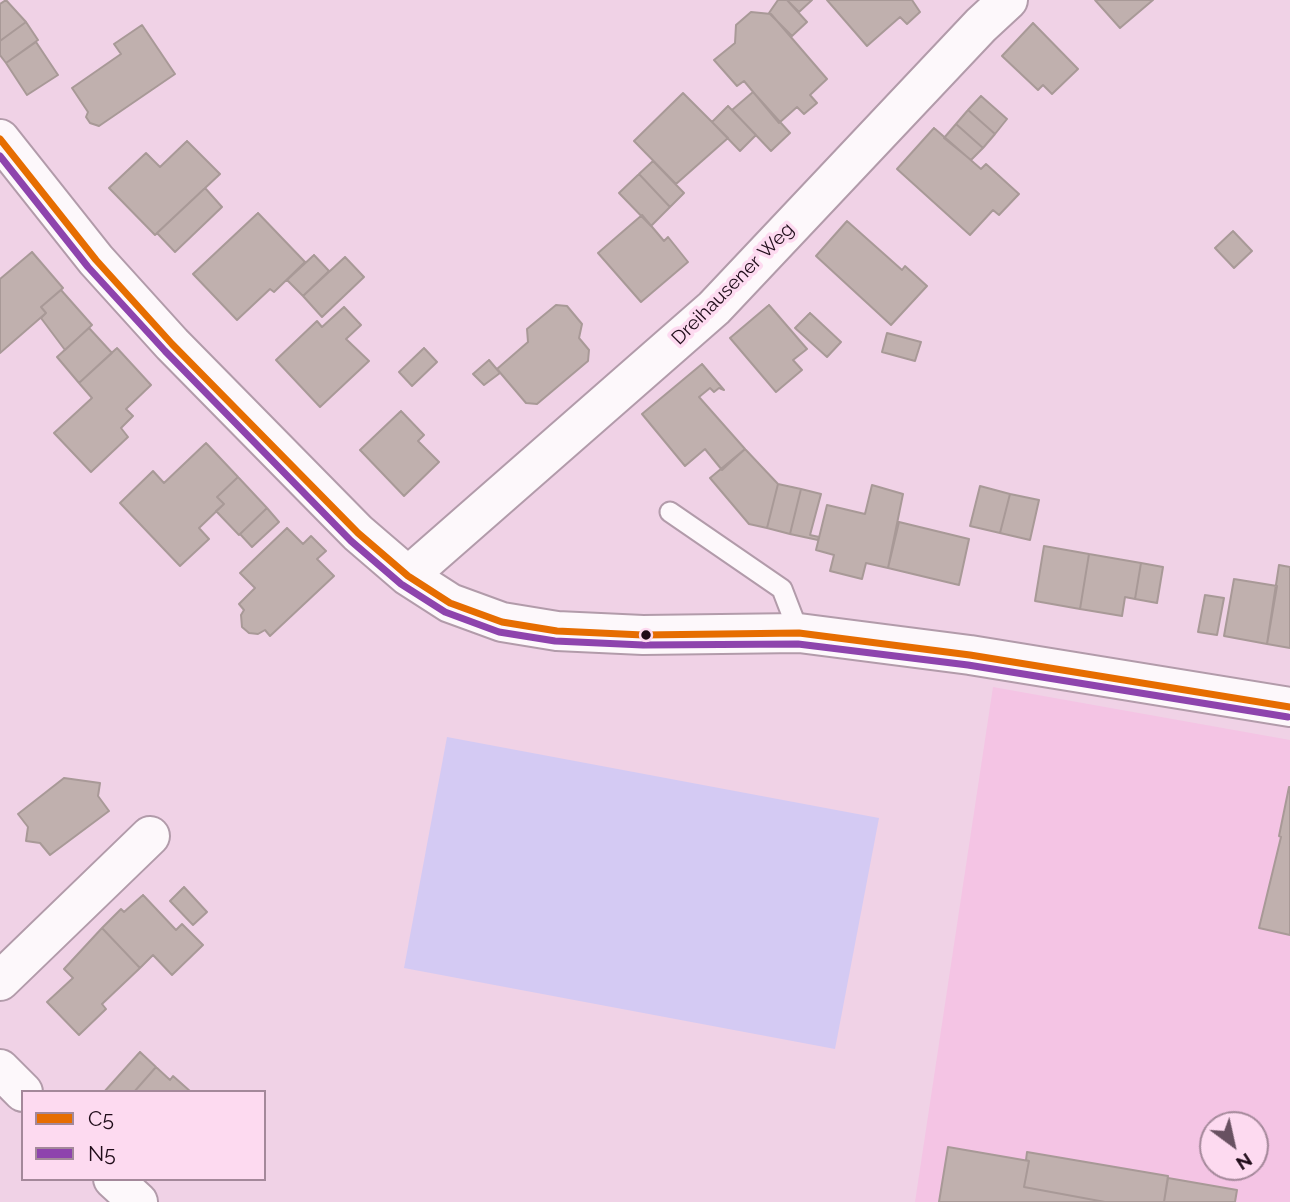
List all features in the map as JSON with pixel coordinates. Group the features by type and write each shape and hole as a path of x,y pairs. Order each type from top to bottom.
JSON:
{"street":[{"name":"Dreihausener Weg","path":"408,576 714,308 981,25 1008,0"},
{"path":"0,139 96,260 172,344 358,533 408,576 450,604 502,622 557,631 643,635 799,634 970,655 1290,707"},
{"path":"0,981 150,836"},
{"path":"0,1069 21,1090"},
{"path":"115,1181 138,1202"}],"lane":[{"path":"670,512 782,589 799,634"}],"shaded area":[{"path":"993,687 1290,740 1290,1202 915,1202"},
{"path":"447,737 879,818 835,1049 404,968"}],"building":[{"path":"6,0 26,22 0,41 0,4"},
{"path":"778,0 787,0 807,22 792,36 769,13"},
{"path":"787,0 812,0 799,12"},
{"path":"827,0 912,0 920,12 907,24 900,17 867,46"},
{"path":"1095,0 1153,0 1120,28"},
{"path":"751,12 771,14 827,79 810,95 817,103 804,114 797,107 779,123 744,81 737,86 714,60 735,43 736,25"},
{"path":"26,22 38,40 6,63 0,55 0,41"},
{"path":"1033,23 1078,69 1052,94 1043,85 1038,90 1002,56"},
{"path":"142,25 175,74 99,126 90,123 86,117 88,112 72,88 121,54 114,44"},
{"path":"36,42 58,75 27,95 6,63"},
{"path":"753,92 790,133 771,151 732,110"},
{"path":"683,93 728,138 676,184 634,141"},
{"path":"981,96 1007,119 995,134 968,110"},
{"path":"728,106 756,135 740,151 712,122"},
{"path":"968,110 995,134 983,148 956,124"},
{"path":"956,124 983,148 971,160 944,138"},
{"path":"934,128 981,169 986,164 1019,194 999,215 993,210 970,235 897,169"},
{"path":"187,141 220,174 155,235 109,188 146,153 160,167"},
{"path":"653,161 684,193 670,207 639,174"},
{"path":"639,174 670,207 651,226 619,193"},
{"path":"205,188 222,207 175,252 157,233"},
{"path":"258,213 305,262 274,292 270,289 237,320 193,274"},
{"path":"642,215 664,241 668,237 688,262 641,302 598,253"},
{"path":"847,221 902,270 905,266 927,286 891,325 816,256"},
{"path":"1233,231 1252,251 1234,268 1215,248"},
{"path":"32,252 63,288 41,307 46,313 0,353 0,279"},
{"path":"314,255 329,271 303,296 287,280"},
{"path":"345,257 364,277 322,317 303,296"},
{"path":"61,290 92,325 65,350 41,318 46,313 41,307"},
{"path":"556,305 567,306 582,324 579,338 589,350 588,361 537,404 526,403 497,369 528,342 527,329"},
{"path":"769,305 807,349 793,360 802,370 776,392 730,338"},
{"path":"344,307 361,325 346,339 369,361 320,407 276,360 317,321 322,327"},
{"path":"810,313 841,342 827,357 795,328"},
{"path":"89,328 112,353 79,383 57,357"},
{"path":"887,333 921,342 915,361 882,352"},
{"path":"117,348 151,385 126,409 133,416 121,428 128,437 91,472 54,433 92,398 79,383"},
{"path":"424,348 437,362 412,386 399,372"},
{"path":"489,360 500,373 484,385 473,374"},
{"path":"702,364 724,390 719,388 714,392 710,388 699,397 745,449 722,470 705,449 685,466 642,414"},
{"path":"401,411 424,435 418,441 439,462 404,496 360,450"},
{"path":"206,443 238,477 217,497 224,504 199,528 209,539 180,566 120,503 153,471 164,483"},
{"path":"745,449 778,484 767,528 749,524 710,478"},
{"path":"238,477 267,508 239,535 216,511 224,504 217,497"},
{"path":"778,484 801,489 790,534 767,528"},
{"path":"872,485 903,494 888,568 866,563 862,579 830,571 834,555 816,550 827,505 865,514"},
{"path":"980,486 1010,494 1000,533 970,526"},
{"path":"801,489 821,494 810,535 819,537 818,540 790,534"},
{"path":"1010,494 1039,500 1030,540 1000,533"},
{"path":"267,508 279,522 252,547 240,534"},
{"path":"899,522 969,539 959,585 888,568"},
{"path":"287,528 303,544 311,536 326,551 317,559 334,576 270,636 265,630 258,634 249,633 242,627 241,615 244,610 239,604 255,588 240,573"},
{"path":"1044,546 1089,554 1080,609 1035,601"},
{"path":"1089,554 1141,563 1135,599 1125,597 1122,616 1080,609"},
{"path":"1141,563 1163,567 1157,603 1135,599"},
{"path":"1279,565 1290,567 1290,648 1267,644"},
{"path":"1234,579 1277,586 1267,644 1224,636"},
{"path":"1205,595 1224,598 1217,635 1198,632"},
{"path":"64,778 100,783 98,796 109,811 50,855 40,843 26,841 28,827 18,814"},
{"path":"1289,787 1290,935 1259,928 1281,837 1279,836"},
{"path":"184,887 207,912 193,925 170,901"},
{"path":"143,895 176,930 182,924 203,945 172,975 153,955 140,968 102,928 121,909 124,912"},
{"path":"102,928 140,968 102,1004 106,1009 79,1035 47,1002 73,978 64,969"},
{"path":"140,1052 156,1067 136,1090 106,1090"},
{"path":"156,1067 170,1080 173,1076 189,1090 136,1090"},
{"path":"948,1147 1029,1161 1024,1187 1105,1202 939,1202"},
{"path":"1027,1152 1168,1176 1164,1202 1105,1202 1024,1187 1029,1161 1026,1160"},
{"path":"1168,1178 1237,1190 1235,1202 1164,1202"}],"transit line":[{"name":"C5","path":"0,139 96,260 172,344 358,533 408,576 450,603 502,622 557,631 643,635 799,633 970,655 1290,707"},
{"name":"N5","path":"0,156 88,267 165,351 351,541 401,584 445,612 499,632 555,641 643,645 798,644 968,665 1288,717"}]}
